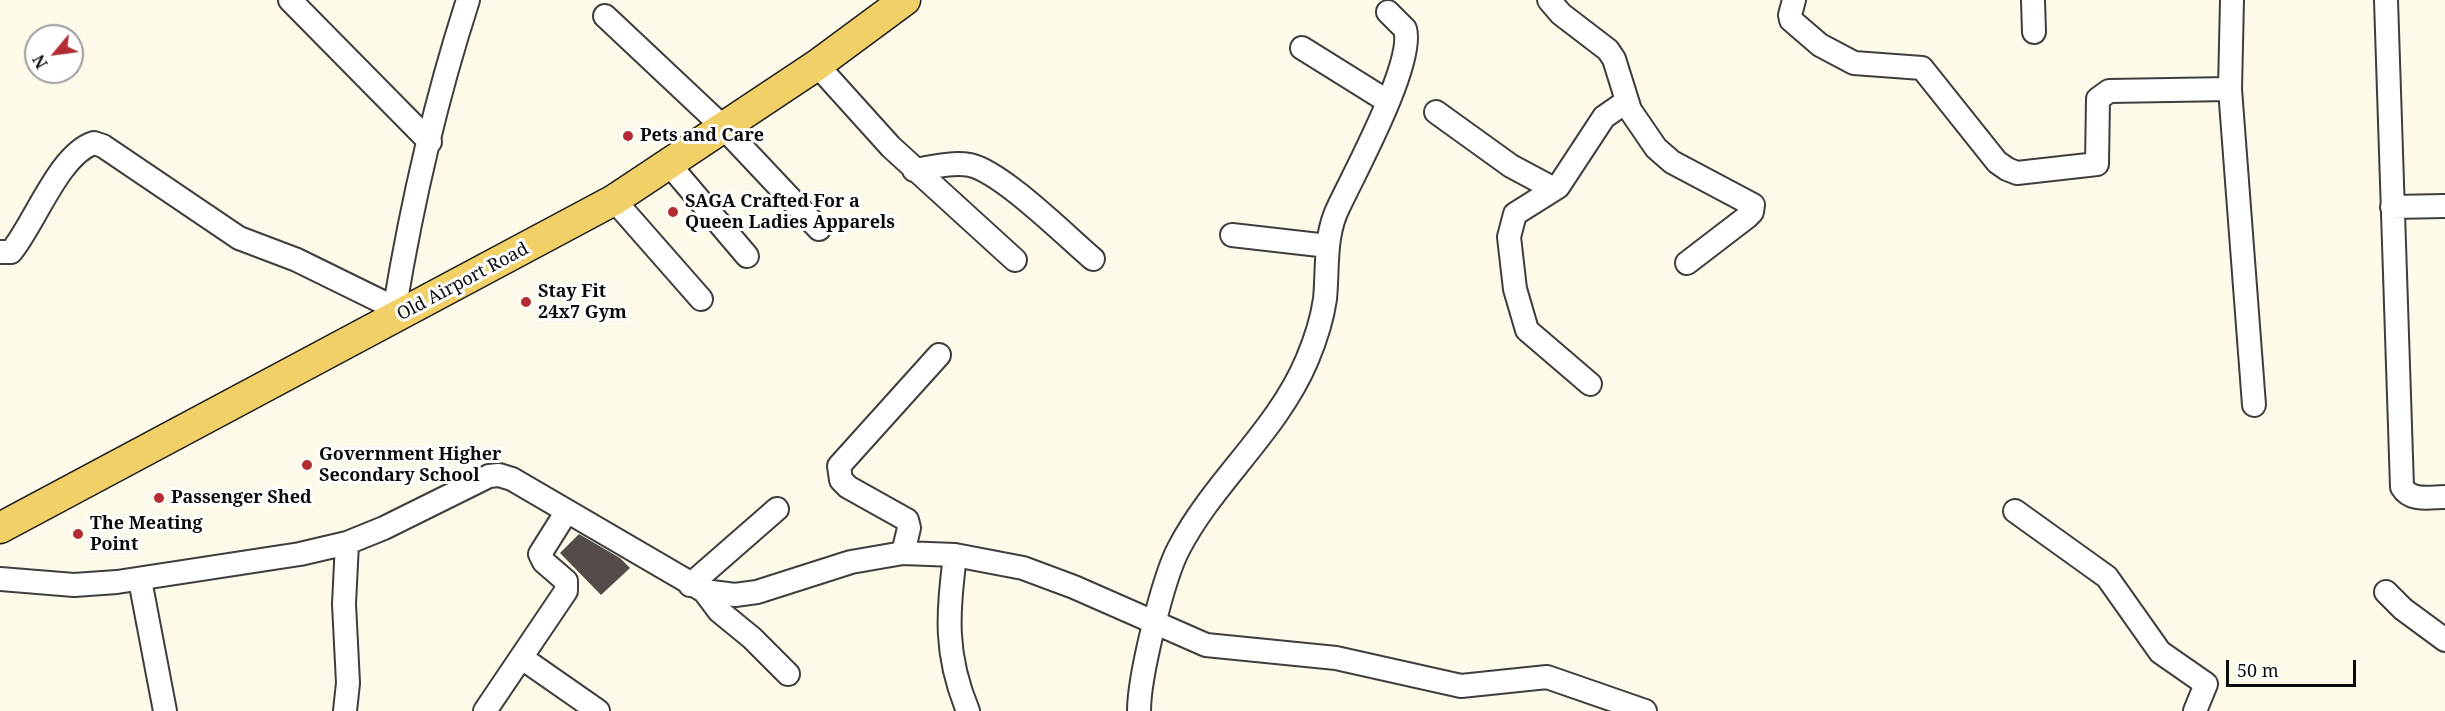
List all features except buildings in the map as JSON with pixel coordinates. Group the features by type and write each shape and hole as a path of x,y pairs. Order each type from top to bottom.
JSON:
{"main road":[{"name":"Old Airport Road","path":"0,528 400,310 614,200 722,126 816,66 904,0"}],"street":[{"path":"290,0 430,142"},
{"path":"0,252 11,252 59,176 79,151 94,143 103,146 238,238 297,260 400,310 405,238 468,0"},
{"path":"1549,0 1561,14 1608,50 1614,59 1627,101 1646,135 1672,162 1753,205 1747,217 1687,263"},
{"path":"1794,0 1791,20 1834,54 1865,66 1922,68 1997,162 2017,173 2097,164 2098,99 2109,91 2230,89"},
{"path":"2033,0 2034,32"},
{"path":"2232,0 2230,89 2254,405"},
{"path":"2386,0 2402,487 2406,493 2414,497 2445,497"},
{"path":"1139,711 1142,681 1156,623 1179,549 1281,409 1307,360 1324,302 1328,246 1338,207 1372,142 1406,48 1405,29 1388,12"},
{"path":"605,16 722,126 819,229"},
{"path":"1302,48 1387,100"},
{"path":"816,66 915,170 1015,260"},
{"path":"1590,384 1527,330 1515,289 1509,237 1511,221 1515,214 1554,189 1604,117 1627,101"},
{"path":"1436,112 1511,166 1554,189"},
{"path":"668,163 747,256"},
{"path":"915,170 955,164 982,169 1003,183 1093,259"},
{"path":"614,200 701,299"},
{"path":"2392,207 2445,206"},
{"path":"1232,235 1328,246"},
{"path":"903,552 909,528 907,520 901,514 848,487 841,480 839,466 939,355"},
{"path":"0,579 74,585 140,580 235,566 347,543 384,528 489,476 499,475 512,478 697,588 788,674"},
{"path":"697,588 777,509"},
{"path":"485,711 566,591 566,582 544,562 540,554 567,511"},
{"path":"2015,512 2107,578 2160,652 2206,684 2195,711"},
{"path":"345,711 348,671 344,604 347,543"},
{"path":"697,588 735,595 757,592 851,562 903,552 955,555 1023,568 1074,586 1206,645 1336,658 1461,686 1547,676 1645,711"},
{"path":"955,555 950,594 950,657 954,678 968,711"},
{"path":"140,580 165,711"},
{"path":"2386,592 2403,609 2445,640"},
{"path":"522,658 597,711"}],"place":[{"name":"Pets and Care","path":"628,136"},
{"name":"SAGA Crafted For a Queen Ladies Apparels","path":"673,212"},
{"name":"Stay Fit 24x7 Gym","path":"526,302"},
{"name":"Government Higher Secondary School","path":"307,465"},
{"name":"Passenger Shed","path":"159,498"},
{"name":"The Meating Point","path":"78,534"}]}
